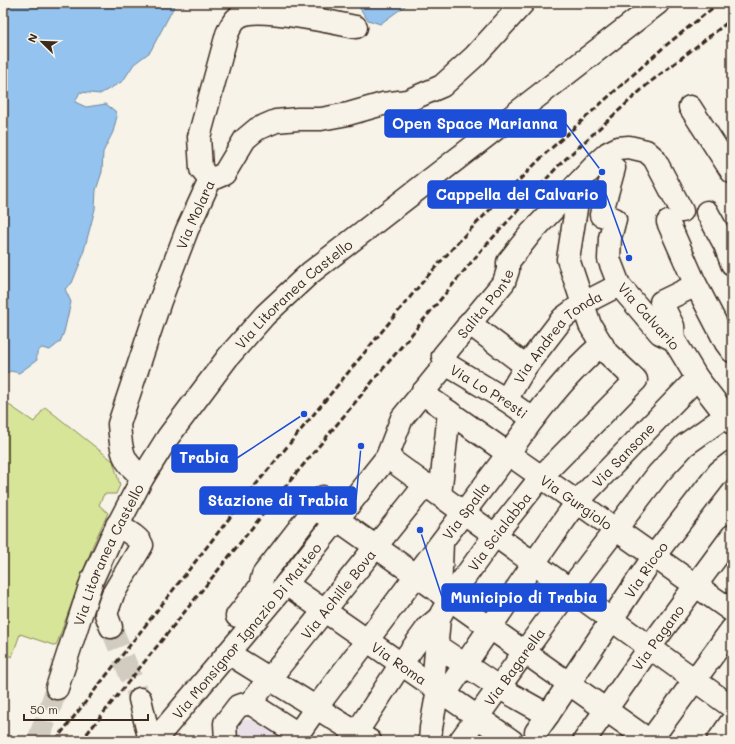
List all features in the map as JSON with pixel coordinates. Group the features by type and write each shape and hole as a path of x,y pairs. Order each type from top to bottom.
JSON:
{"street":[{"path":"210,180 224,174 245,139 257,129 276,122 348,114 382,104 406,101 442,86 476,56 523,3"},
{"name":"Via Litoranea Castello","path":"57,688 92,580 117,525 143,477 168,437 228,357 265,315 310,273 658,3"},
{"name":"Via Molara","path":"143,477 133,470 125,459 120,440 119,424 160,301 187,230 210,180 201,169 199,137 231,25 238,17 249,13 268,12 356,27"},
{"path":"690,107 732,172"},
{"name":"Salita Ponte","path":"388,457 402,418 446,364 443,356 504,282 508,270 508,262 531,233 588,172 608,154 618,148 646,151 654,158 698,281 726,343 732,351"},
{"name":"Via Calvario","path":"614,168 601,215 615,219 610,238 609,259 619,285 660,333 674,340 697,378 729,419"},
{"path":"572,190 578,196 568,259 590,325 602,344"},
{"path":"707,212 725,246 732,264"},
{"path":"674,340 673,326 661,302 698,281"},
{"name":"Via Andrea Tonda","path":"506,400 526,366 563,318 582,304 619,285"},
{"path":"469,323 526,366"},
{"name":"Via Scialabba","path":"359,738 401,664 428,627 443,603 495,535 541,477 636,380 602,344"},
{"name":"Via Spalla","path":"296,738 316,708 533,419 571,373 602,344"},
{"name":"Via Lo Presti","path":"446,364 506,400 533,419"},
{"name":"Via Sansone","path":"438,690 465,665 576,502 697,378"},
{"name":"Via Gurgiolo","path":"422,393 732,611"},
{"path":"433,490 449,412"},
{"name":"Via Bagarella","path":"460,741 570,589 658,474 685,445 729,419"},
{"path":"388,457 732,707"},
{"name":"Via Monsignor Ignazio Di Matteo","path":"154,741 286,584 388,457"},
{"name":"Via Ricco","path":"498,687 542,723 654,556 720,472 732,462"},
{"name":"Via Achille Bova","path":"250,703 324,610 376,548 433,490"},
{"path":"237,616 260,587 263,575 319,503 338,520 416,576 443,603 490,628 650,741 732,629"},
{"path":"111,627 106,614 113,594 142,545 136,537 117,525"},
{"name":"Via Pagano","path":"584,741 650,647 732,536"},
{"path":"430,741 438,690 437,646 443,603 442,542"},
{"name":"Via Roma","path":"286,584 512,741"},
{"path":"437,646 498,687"},
{"path":"228,653 316,708 359,738"},
{"path":"140,698 150,741"},
{"path":"226,741 225,723 238,706 250,703 296,738"},
{"path":"718,741 732,722"}],"shaded area":[{"path":"235,719 268,721 282,730 285,741 239,741 239,737 235,737"}],"green space":[{"path":"6,403 34,422 45,407 113,461 120,485 116,494 104,494 99,505 108,513 93,545 56,646 20,634 12,657 3,653 3,407"}],"water":[{"path":"3,3 176,3 150,52 134,64 123,81 100,94 80,92 75,102 86,107 106,104 115,111 117,116 113,132 103,152 102,172 96,190 95,209 82,258 72,283 65,289 71,302 64,332 60,342 50,350 40,349 37,353 37,360 19,373 11,371 3,375"},
{"path":"356,3 409,3 380,24 368,20"}],"tunnel":[{"path":"111,627 140,699"},
{"path":"38,741 57,688"}],"railway":[{"path":"55,741 249,493 425,279 461,239 546,153 665,46 719,3"},
{"path":"81,741 280,493 479,253 560,164 649,83 732,19"}],"place":[{"name":"Open Space Marianna","path":"602,172"},
{"name":"Cappella del Calvario","path":"629,258"},
{"name":"Trabia","path":"304,414"},
{"name":"Stazione di Trabia","path":"361,446"},
{"name":"Municipio di Trabia","path":"420,530"}]}
